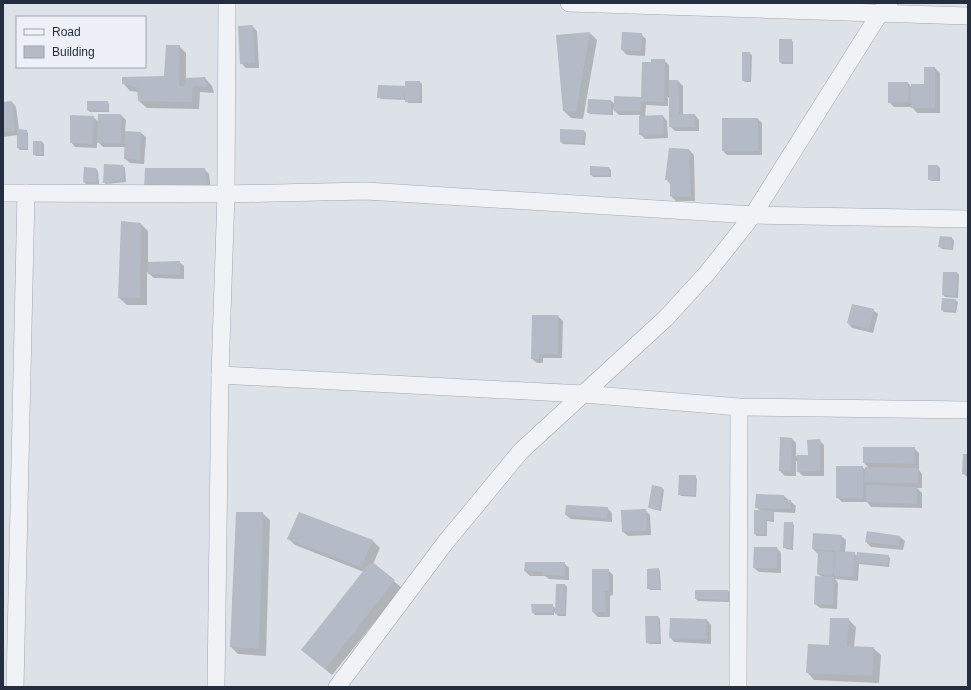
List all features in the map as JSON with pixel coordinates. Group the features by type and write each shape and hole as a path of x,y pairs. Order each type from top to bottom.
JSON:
{"street":[{"path":"216,687 220,376 226,194 227,3"},
{"path":"569,3 885,8 968,16"},
{"path":"336,687 445,543 521,451 555,418 666,318 708,272 753,215 885,8"},
{"path":"3,193 226,194 366,191 753,215 968,219"},
{"path":"15,687 26,193"},
{"path":"220,376 583,394 739,407 968,410"},
{"path":"738,687 739,407"}],"building":[{"path":"253,25 255,63 240,64 238,26"},
{"path":"590,32 576,112 563,111 556,35"},
{"path":"622,32 642,33 641,51 621,50"},
{"path":"779,39 792,39 792,62 779,62"},
{"path":"166,45 180,45 179,86 185,86 186,78 205,77 207,87 193,86 192,102 138,101 137,87 122,84 122,77 164,76"},
{"path":"742,52 750,52 750,81 742,81"},
{"path":"651,59 665,59 664,102 641,101 641,111 614,111 614,96 641,97 642,62 651,62"},
{"path":"924,67 935,67 935,108 911,108 911,84 924,84"},
{"path":"669,80 678,80 679,114 695,114 695,127 669,127"},
{"path":"405,81 420,81 420,101 405,102 405,91 404,99 377,98 378,85 405,86"},
{"path":"888,82 908,82 908,102 888,103"},
{"path":"588,99 611,100 611,113 587,113"},
{"path":"12,101 15,131 3,132 3,102"},
{"path":"87,101 108,101 107,111 87,110"},
{"path":"98,114 121,114 121,143 97,143"},
{"path":"70,115 94,116 92,144 70,143"},
{"path":"663,115 664,134 639,135 639,116"},
{"path":"722,118 758,118 758,151 722,151"},
{"path":"17,129 27,130 27,148 17,148"},
{"path":"560,129 584,130 583,143 560,142"},
{"path":"125,131 141,132 140,160 124,159"},
{"path":"33,141 42,141 42,154 33,155"},
{"path":"669,148 689,149 691,197 670,196 670,180 665,180"},
{"path":"104,164 123,165 124,180 103,183"},
{"path":"928,165 938,165 939,179 928,180"},
{"path":"590,166 609,167 609,176 590,175"},
{"path":"84,167 96,168 97,182 83,182"},
{"path":"145,168 205,168 207,187 144,189"},
{"path":"121,221 141,223 140,298 118,298"},
{"path":"940,236 952,237 951,249 938,247"},
{"path":"180,261 180,275 148,274 148,262"},
{"path":"943,272 957,272 956,296 942,295"},
{"path":"942,298 956,299 955,311 941,310"},
{"path":"852,304 874,309 869,329 847,323"},
{"path":"532,315 558,315 558,354 539,354 539,359 531,359"},
{"path":"780,437 792,438 791,472 779,471"},
{"path":"820,439 820,471 797,472 797,455 808,455 807,440"},
{"path":"863,447 915,447 914,464 863,463"},
{"path":"963,454 968,454 968,474 962,474"},
{"path":"836,466 863,466 863,498 836,498"},
{"path":"865,467 918,468 918,483 864,482"},
{"path":"679,475 696,475 694,495 678,495"},
{"path":"652,485 662,487 659,509 648,508"},
{"path":"866,485 917,487 917,504 866,502"},
{"path":"756,494 784,495 784,500 791,500 791,509 755,508"},
{"path":"566,505 608,507 607,518 565,515"},
{"path":"646,509 647,531 622,532 621,510"},
{"path":"754,510 773,511 772,520 766,520 765,534 754,534"},
{"path":"236,512 263,512 259,649 230,647"},
{"path":"299,512 373,540 361,567 287,539"},
{"path":"784,522 793,522 791,548 783,548"},
{"path":"867,531 900,536 899,546 865,542"},
{"path":"813,533 842,535 840,551 812,549"},
{"path":"754,547 777,547 777,568 753,568"},
{"path":"818,551 834,552 833,575 817,574"},
{"path":"835,551 855,552 853,577 834,576"},
{"path":"857,552 889,555 887,565 856,562"},
{"path":"371,561 395,580 325,669 301,650"},
{"path":"525,562 565,562 565,576 543,575 543,572 524,571"},
{"path":"659,568 659,589 647,589 647,569"},
{"path":"592,569 609,569 609,591 605,591 606,612 592,612"},
{"path":"815,576 834,577 833,605 814,604"},
{"path":"556,584 565,584 565,614 555,614"},
{"path":"695,590 728,590 728,600 695,599"},
{"path":"531,604 553,604 553,613 532,613"},
{"path":"645,616 658,616 659,642 646,643"},
{"path":"670,618 707,619 706,639 669,638"},
{"path":"830,618 849,618 847,646 874,647 872,676 806,673 808,644 829,645"}]}
